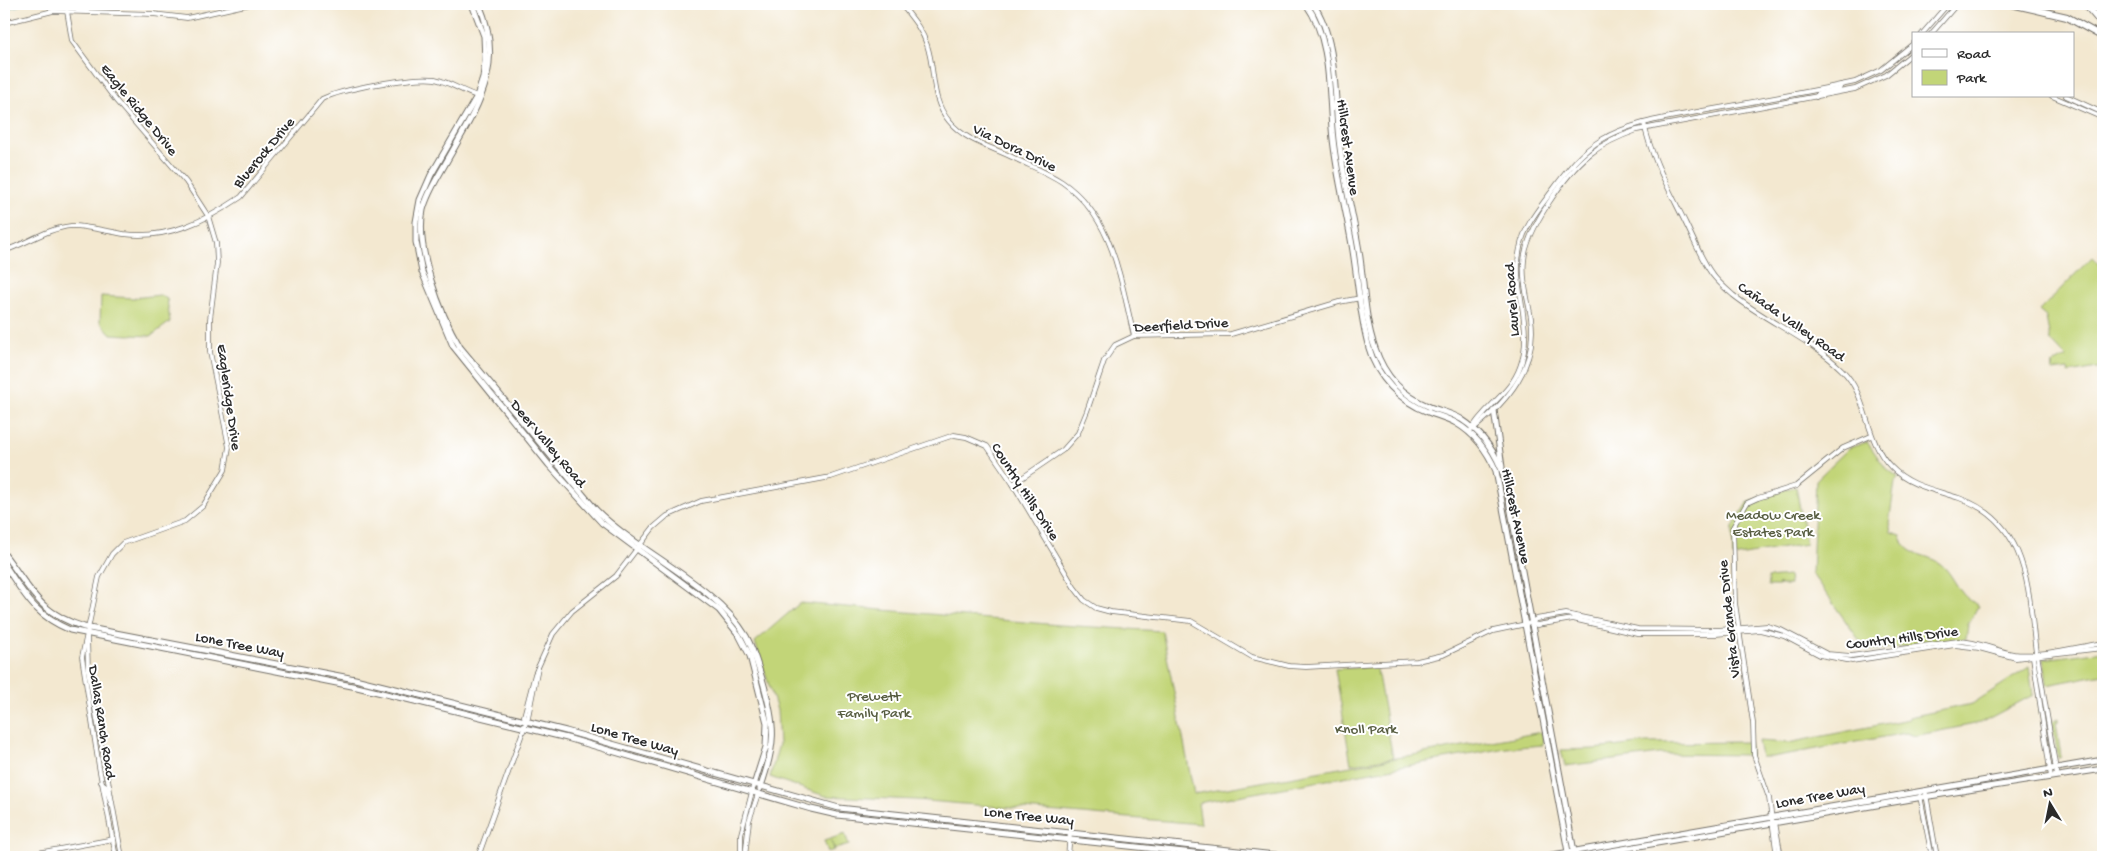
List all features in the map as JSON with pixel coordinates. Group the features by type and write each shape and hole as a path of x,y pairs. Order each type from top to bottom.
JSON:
{"highway":[{"path":"2012,4 2068,17 2103,37"},
{"path":"2085,4 2103,26"}],"main road":[{"name":"Deer Valley Road","path":"472,4 482,29 485,49 483,78 478,96 432,175 420,200 416,222 416,242 422,272 444,326 462,359 598,519 716,601 745,635 756,660 771,709 774,726 772,749 760,787 755,793"},
{"name":"Deer Valley Road","path":"480,4 489,36 491,56 488,79 482,98 427,196 420,233 423,256 451,330 466,355 596,510 638,547 719,610 739,635 750,656 767,723 766,748 754,785 755,793"},
{"name":"Hillcrest Avenue","path":"1306,4 1318,25 1324,47 1336,158 1363,297"},
{"name":"Hillcrest Avenue","path":"1313,4 1323,23 1330,46 1341,158 1369,348 1378,370 1389,384 1410,403 1472,430 1494,453 1502,470 1528,623"},
{"path":"1494,410 1502,458 1502,470"},
{"name":"Hillcrest Avenue","path":"1472,430 1490,456 1499,480 1573,855"},
{"name":"Lone Tree Way","path":"4,554 40,605 57,616 88,628 355,679 525,720 839,808 1294,857"},
{"name":"Lone Tree Way","path":"4,564 36,610 55,624 87,635 357,687 567,738 837,815 1232,857"},
{"path":"164,650 170,646 194,648"},
{"name":"Lone Tree Way","path":"1541,857 1573,855 1773,823 2053,767 2103,760"},
{"name":"Lone Tree Way","path":"1573,855 1772,816 1923,793 2103,769"}],"street":[{"path":"4,23 53,11 153,14 186,18 250,4"},
{"name":"Via Dora Drive","path":"901,4 921,30 926,43 934,92 939,107 948,121 968,138 1056,178 1093,212 1108,235 1134,336"},
{"path":"1924,32 1948,4"},
{"path":"1933,32 1957,4"},
{"name":"Eagle Ridge Drive","path":"67,11 72,42 117,102 186,182 208,216"},
{"name":"Laurel Road","path":"1472,430 1476,420 1513,382 1523,358 1527,333 1518,275 1520,248 1528,225 1567,171 1587,150 1614,133 1644,122 1854,82 1881,70 1912,46"},
{"name":"Laurel Road","path":"1472,430 1494,410 1517,384 1528,359 1532,334 1523,275 1525,249 1533,227 1571,174 1590,154 1617,138 1645,128 1855,89 1886,75 1912,53"},
{"name":"Bluerock Drive","path":"4,251 55,229 73,225 130,235 160,235 176,231 208,216 242,197 322,99 335,92 413,80 435,79 478,96"},
{"path":"1816,97 1819,93 1839,89 1841,85"},
{"path":"2057,98 2103,118"},
{"path":"2070,98 2103,113"},
{"name":"Cañada Valley Road","path":"1644,122 1659,168 1711,273 1734,296 1829,358 1844,371 1856,392 1871,436 1886,462 1907,479 1918,485 1967,501 1982,509 2000,524 2017,549 2028,579 2036,655 2054,776"},
{"name":"Eagleridge Drive","path":"87,635 99,577 112,554 123,542 185,521 202,506 226,470 228,442 210,352 210,332 216,286 216,243 208,216"},
{"name":"Deerfield Drive","path":"1012,484 1063,450 1078,433 1104,361 1115,345 1134,336 1231,334 1339,302 1363,297"},
{"name":"Country Hills Drive","path":"478,857 515,756 538,664 546,645 561,623 616,576 653,528 667,516 701,501 831,477 954,435 966,437 987,446 1074,587 1084,600 1096,608 1111,612 1191,621 1252,657 1272,663 1306,667 1417,661 1443,655 1493,631 1528,623 1536,619 1566,614 1638,629 1738,630 1775,628 1809,646 1837,656 1868,656 1958,641 1969,641 2015,654 2036,655 2103,648"},
{"name":"Vista Grande Drive","path":"1778,857 1769,798 1754,755 1753,723 1738,630 1732,538 1733,527 1739,514 1747,504 1758,498 1796,486 1843,448 1871,436"},
{"name":"Dallas Ranch Road","path":"87,635 83,644 82,670 102,782 122,857"},
{"name":"Dallas Ranch Road","path":"87,635 88,670 113,809 116,857"},
{"name":"Country Hills Drive","path":"2036,655 2103,643"},
{"path":"102,782 105,784 108,802 113,809"},
{"name":"Deer Valley Road","path":"743,857 741,834 755,793"},
{"name":"Deer Valley Road","path":"743,857 755,793"},
{"path":"1923,793 1932,857"},
{"path":"1923,793 1937,857"},
{"name":"Vista Grande Drive","path":"1773,823 1781,857"},
{"path":"1068,857 1070,832"},
{"path":"16,857 116,839"}],"green space":[{"path":"2092,257 2103,268 2103,367 2069,373 2068,369 2053,371 2052,365 2066,357 2050,340 2046,317 2039,311"},
{"path":"160,295 167,299 170,322 151,336 111,334 100,322 101,296 133,298"},
{"path":"1867,442 1885,467 1898,477 1895,482 1889,523 1891,532 1901,535 1906,547 1914,553 1941,564 1963,594 1978,606 1968,625 1966,639 1867,651 1812,574 1816,480 1849,448"},
{"name":"Meadow Creek Estates Park","path":"1796,486 1806,544 1733,557 1733,527 1747,503"},
{"path":"1789,576 1790,585 1768,586 1767,578"},
{"name":"Prewett Family Park","path":"800,603 1059,625 1162,631 1194,794 1542,732 1543,745 1506,748 1198,803 1201,824 916,800 825,796 770,777 779,744 777,710 755,642"},
{"path":"2103,651 2103,674 2047,685 2044,659"},
{"name":"Knoll Park","path":"1374,667 1377,670 1393,758 1351,764 1335,669"},
{"path":"2029,667 2033,695 1980,723 1914,736 1906,733 1772,757 1761,757 1758,741 1788,743 1909,719 1909,717 1972,704"},
{"path":"2058,718 2058,722 2056,722 2061,757 2058,758 2052,721"},
{"path":"1749,742 1750,755 1660,754 1565,766 1561,750 1594,749 1646,743"},
{"path":"845,834 849,845 835,849 832,842 834,850 828,852 824,841"}],"waterway":[{"path":"4,8 20,4"}]}
